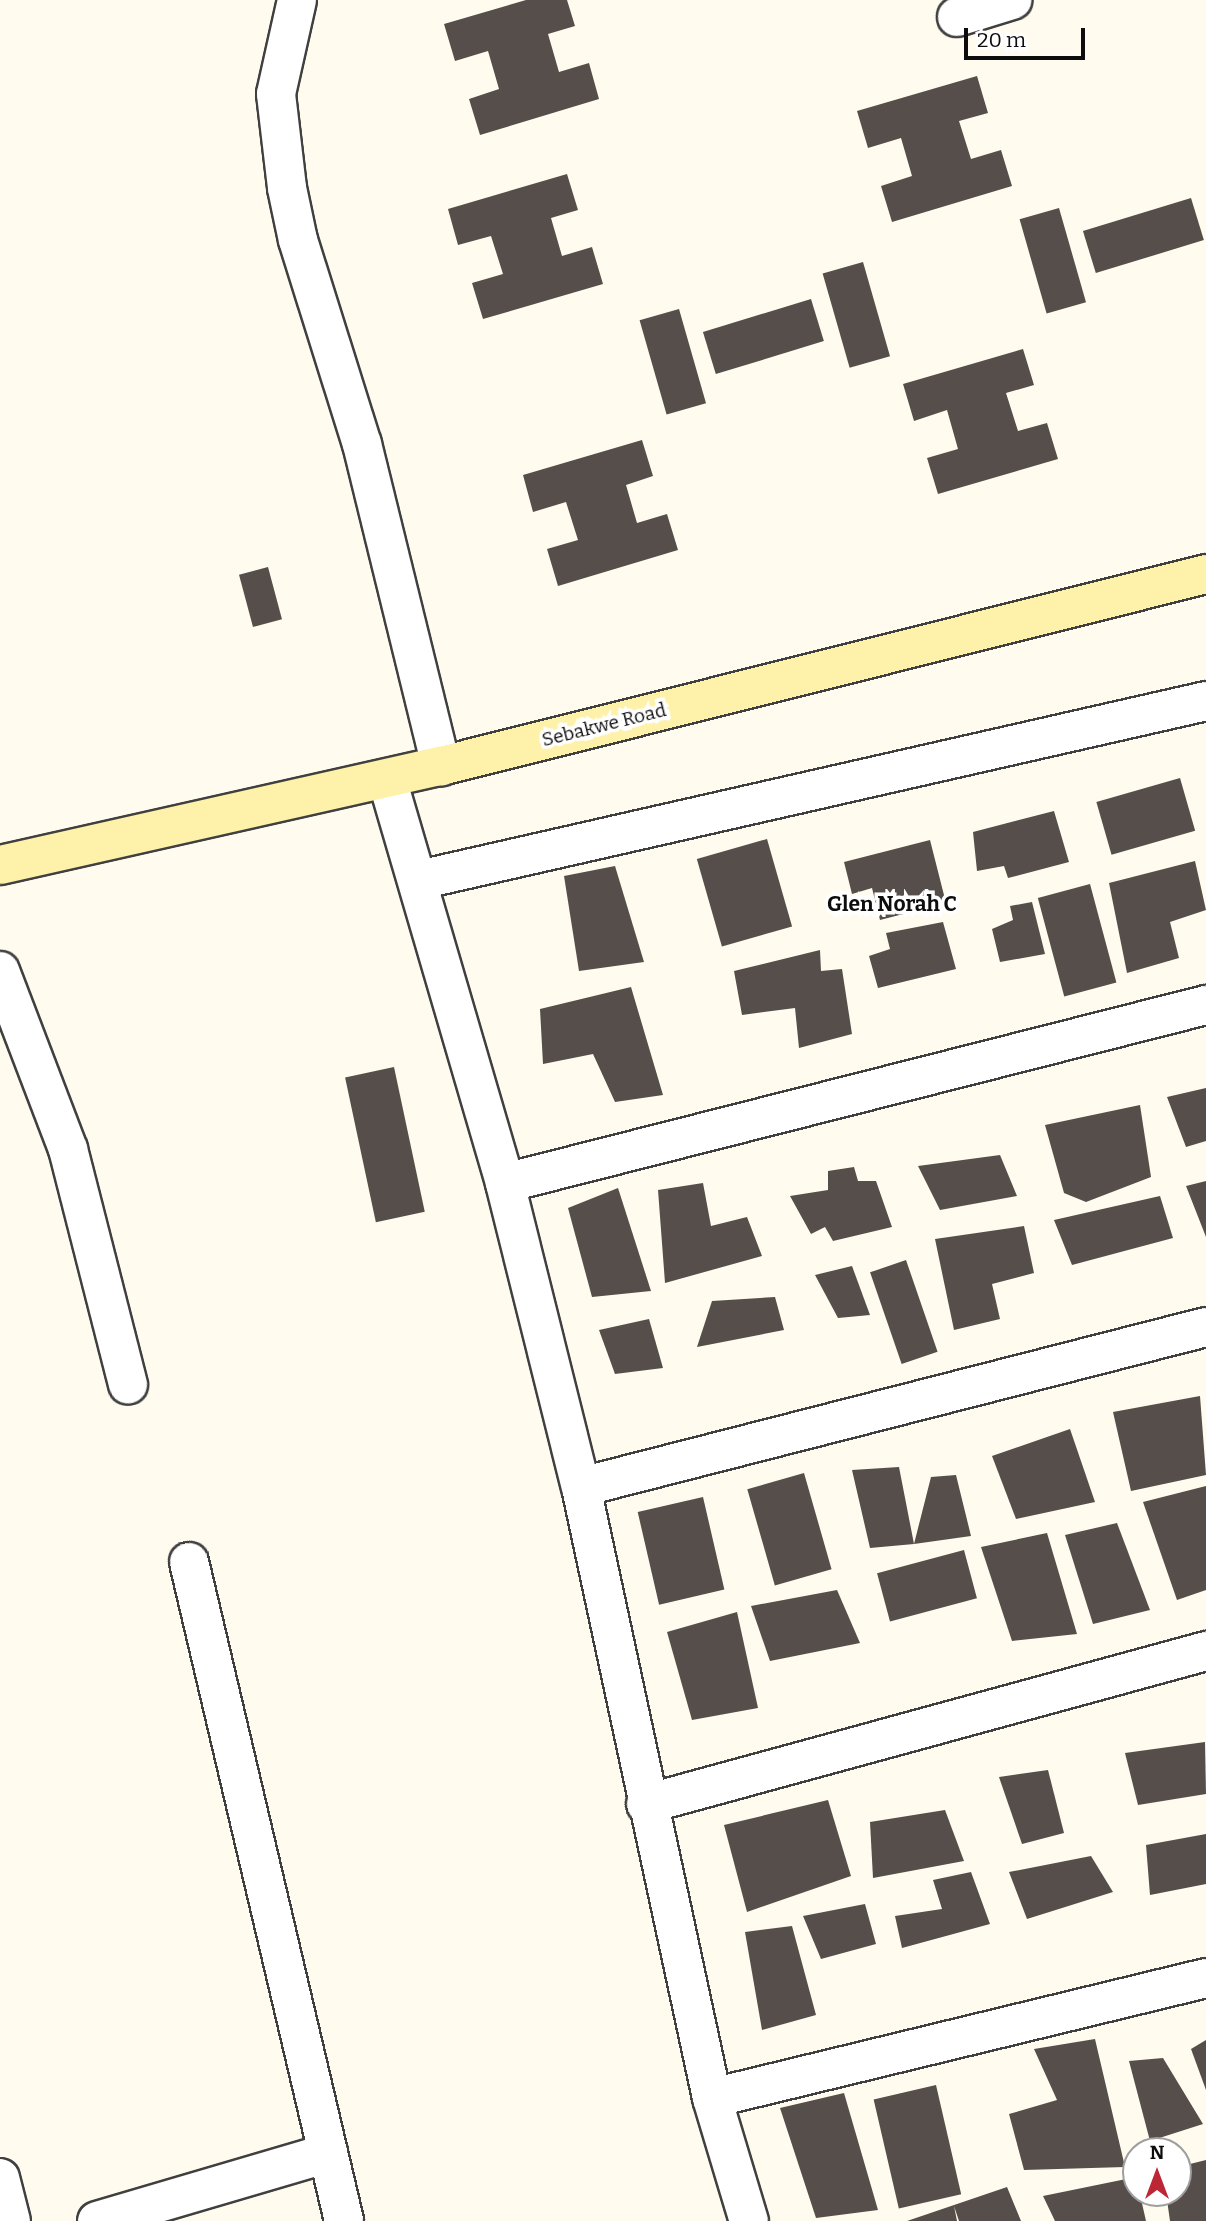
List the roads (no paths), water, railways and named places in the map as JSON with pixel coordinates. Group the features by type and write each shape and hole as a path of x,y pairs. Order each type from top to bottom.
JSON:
{"street":[{"path":"297,0 276,94 287,188 298,240 362,444 440,766"},
{"path":"957,17 1013,0"},
{"name":"Sebakwe Road","path":"0,865 387,779 1206,574"},
{"path":"419,880 1206,701"},
{"path":"387,779 419,880 505,1183 581,1487 646,1804 712,2098 749,2221"},
{"path":"0,971 68,1149 128,1384"},
{"path":"505,1183 1206,1005"},
{"path":"581,1487 1206,1327"},
{"path":"189,1562 344,2221"},
{"path":"646,1804 1206,1651"},
{"path":"712,2098 1206,1978"},
{"path":"97,2221 328,2153"},
{"path":"0,2178 11,2221"}],"district":[{"name":"Glen Norah C","path":"892,904"}]}
